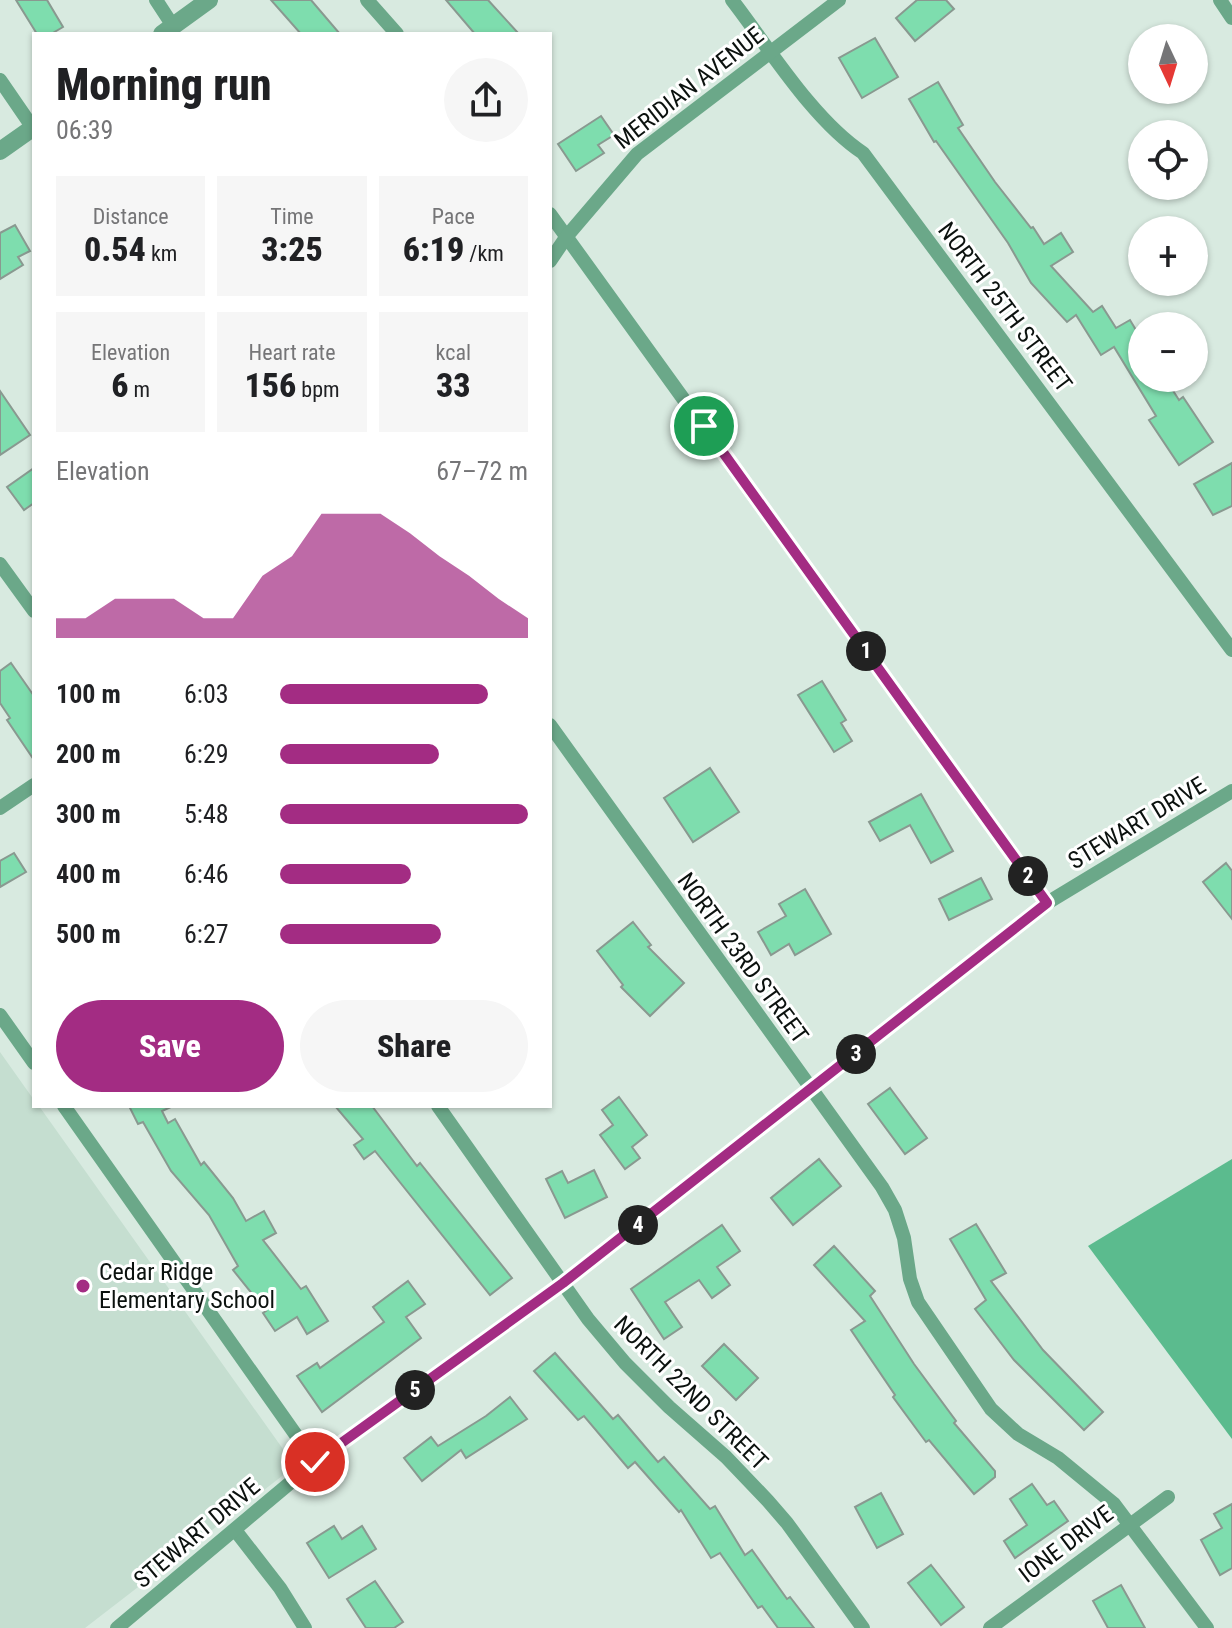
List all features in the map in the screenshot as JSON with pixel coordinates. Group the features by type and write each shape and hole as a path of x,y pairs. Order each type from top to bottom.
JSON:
{"street":[{"path":"156,0 168,30 209,0"},
{"path":"367,0 395,32"},
{"name":"NORTH 25TH STREET","path":"732,0 822,116 863,153 1232,650"},
{"name":"MERIDIAN AVENUE","path":"552,258 637,154 839,0"},
{"path":"1220,0 1232,18"},
{"path":"0,80 32,125"},
{"path":"0,151 32,129"},
{"path":"552,217 1047,903"},
{"path":"0,564 32,608"},
{"name":"NORTH 23RD STREET","path":"552,728 882,1187 895,1210 904,1238 910,1279 918,1302 991,1409 1018,1434 1087,1479 1114,1504 1207,1628"},
{"path":"0,808 32,786"},
{"name":"STEWART DRIVE","path":"117,1628 315,1462 563,1283 1047,903 1232,791"},
{"path":"0,1015 32,1060"},
{"path":"65,1108 315,1462"},
{"name":"NORTH 22ND STREET","path":"439,1108 588,1319 625,1363 726,1457 777,1512 863,1628"},
{"name":"IONE DRIVE","path":"990,1628 1168,1497"},
{"path":"235,1530 280,1588 305,1628"}],"shaded area":[{"name":"Cedar Ridge Elementary School","path":"0,1052 32,1097 32,1108 40,1108 295,1466 85,1628 0,1628"}],"green space":[{"path":"1232,1159 1232,1439 1088,1246"}],"building":[{"path":"16,0 47,0 63,27 54,32 36,32"},
{"path":"271,0 311,0 338,32 299,32"},
{"path":"446,0 488,0 517,32 473,32"},
{"path":"917,0 946,0 954,9 915,41 896,18"},
{"path":"875,38 898,77 862,98 839,58"},
{"path":"938,82 963,125 958,128 995,182 1044,244 1061,233 1073,252 1051,266 1093,312 1102,306 1116,328 1128,321 1128,370 1114,347 1101,355 1076,315 1067,322 1031,283 1008,243 934,142 909,99"},
{"path":"601,116 614,135 598,145 604,153 576,171 558,144"},
{"path":"15,225 30,251 18,257 23,265 0,279 0,233"},
{"path":"0,391 30,435 0,455"},
{"path":"1141,392 1174,392 1179,400 1183,397 1213,442 1179,465 1149,420 1156,416"},
{"path":"1232,463 1232,506 1213,515 1194,484"},
{"path":"32,469 32,504 24,510 7,487"},
{"path":"11,663 32,693 32,757 7,720 10,718 0,703 0,671"},
{"path":"822,681 846,720 841,723 852,741 834,752 798,695"},
{"path":"710,768 739,812 693,842 664,798"},
{"path":"921,794 953,851 931,863 910,825 880,841 869,822"},
{"path":"14,853 26,872 0,887 0,861"},
{"path":"1226,863 1232,871 1232,919 1203,882"},
{"path":"981,878 992,899 949,920 939,899"},
{"path":"805,889 831,934 795,955 789,944 771,955 758,932 786,916 779,904"},
{"path":"633,922 651,945 648,947 684,983 650,1016 621,987 623,985 597,951"},
{"path":"890,1088 927,1138 905,1154 868,1104"},
{"path":"619,1097 647,1135 632,1147 640,1158 625,1169 600,1135 613,1125 602,1110"},
{"path":"130,1108 169,1108 162,1111 168,1123 175,1119 201,1165 204,1162 233,1198 246,1221 264,1211 276,1233 263,1240 301,1289 306,1286 328,1321 307,1334 297,1317 275,1331 263,1313 266,1311 233,1270 238,1266 209,1215 171,1171 143,1122 138,1124"},
{"path":"337,1108 374,1108 417,1166 420,1163 512,1278 490,1295 375,1151 364,1159 354,1145 363,1139"},
{"path":"819,1159 841,1186 793,1225 771,1198"},
{"path":"594,1170 607,1197 565,1218 546,1179 562,1171 568,1183"},
{"path":"976,1224 1006,1273 991,1281 1043,1350 1103,1412 1084,1430 1014,1360 975,1309 986,1300 950,1239"},
{"path":"722,1225 740,1251 717,1267 730,1285 712,1298 699,1280 665,1302 682,1327 664,1339 631,1289"},
{"path":"834,1246 875,1291 870,1296 914,1364 956,1421 954,1423 995,1471 995,1477 974,1494 929,1440 926,1442 893,1397 895,1395 851,1330 865,1321 814,1265"},
{"path":"408,1281 425,1304 406,1317 421,1338 322,1412 297,1376 317,1363 320,1368 384,1322 373,1307"},
{"path":"724,1344 758,1378 736,1400 702,1366"},
{"path":"555,1353 613,1419 618,1415 658,1462 664,1457 710,1509 715,1506 745,1555 752,1550 787,1599 790,1597 814,1628 778,1628 762,1606 758,1608 720,1553 711,1558 681,1510 679,1512 635,1462 628,1468 584,1416 578,1420 534,1371"},
{"path":"510,1397 527,1419 466,1458 461,1450 422,1481 404,1458 431,1437 438,1446"},
{"path":"1032,1484 1047,1505 1054,1501 1068,1521 1015,1558 1004,1541 1027,1525 1010,1499"},
{"path":"881,1493 903,1534 877,1548 855,1507"},
{"path":"1232,1504 1232,1568 1220,1575 1201,1540 1222,1528 1214,1514"},
{"path":"334,1526 342,1539 362,1526 376,1549 329,1578 307,1543"},
{"path":"931,1565 964,1607 941,1625 908,1583"},
{"path":"375,1581 403,1622 394,1628 366,1628 347,1599"},
{"path":"1121,1585 1145,1628 1108,1628 1093,1601"}],"place":[{"name":"Cedar Ridge Elementary School","path":"83,1286"}],"route":[{"path":"315,1462 563,1283 1047,903 704,426"}]}
